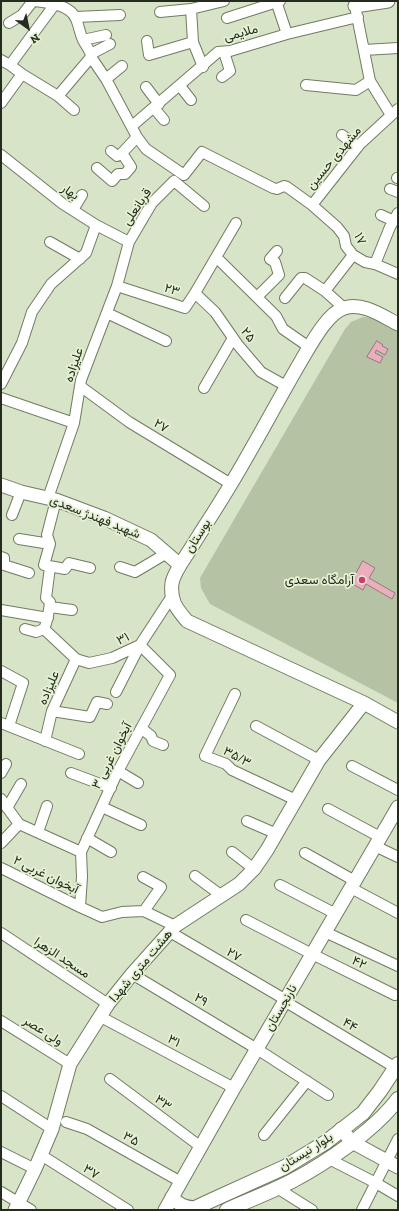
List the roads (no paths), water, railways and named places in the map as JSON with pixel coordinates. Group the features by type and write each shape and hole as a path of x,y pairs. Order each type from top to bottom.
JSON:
{"main road":[{"name":"بلوار نیستان","path":"193,1209 285,1167 326,1142 363,1113 397,1066"},
{"name":"بلوار نیستان","path":"227,1210 292,1181 329,1159 374,1125 398,1099"}],"street":[{"path":"9,23 22,16 34,1 55,4 68,10 76,17 83,40 91,56 106,79 137,137 122,153 117,156 111,151"},
{"path":"160,12 191,9 224,1"},
{"path":"227,18 277,1 287,34"},
{"path":"388,1 356,8 370,81 394,112"},
{"path":"55,4 5,62 58,96 74,110"},
{"name":"ملایمی","path":"132,126 203,67 218,52 230,51 287,34 356,8"},
{"path":"191,9 193,42 203,67"},
{"path":"76,17 120,15"},
{"path":"58,96 91,56 108,40 83,40"},
{"path":"147,41 149,55 193,42"},
{"path":"364,50 398,48"},
{"path":"222,77 230,71 224,52"},
{"path":"106,79 122,66"},
{"path":"1,103 22,74"},
{"path":"306,85 356,90 370,81"},
{"path":"180,86 191,100"},
{"path":"146,87 164,120"},
{"name":"مشهدی حسین","path":"137,137 146,149 184,175 202,152 274,188 277,189 284,186 287,187 312,205 358,147 394,112"},
{"path":"342,135 358,147"},
{"path":"97,168 112,181 118,174 125,174 131,167 122,153"},
{"name":"بهار","path":"1,155 63,204 96,225 129,242"},
{"name":"قربانعلی","path":"129,242 152,203 174,181 204,206"},
{"path":"73,210 82,195"},
{"name":"۱۷","path":"312,205 330,220 344,236 346,246 353,255 365,262 375,264 395,273"},
{"path":"375,264 390,227 396,218 381,215"},
{"name":"۲۳","path":"117,286 185,308 236,223"},
{"path":"1,384 22,343 32,312 51,284 86,253 96,225"},
{"path":"50,242 80,259"},
{"name":"علیزاده","path":"44,629 50,606 50,602 46,598 47,566 50,544 47,535 52,499 74,423 81,380 117,286 129,242"},
{"path":"257,297 279,275 275,262 270,259 277,251"},
{"path":"325,292 353,255"},
{"path":"216,256 276,316 283,329 310,347"},
{"path":"285,298 302,278 305,278 344,308 357,307 369,309 398,324"},
{"name":"۲۵","path":"195,293 215,312 233,338 261,372 286,386"},
{"name":"بوستان","path":"172,596 173,582 180,565 231,484 286,386 322,327 333,315 344,308"},
{"path":"106,313 166,341"},
{"path":"204,388 233,338"},
{"name":"۲۷","path":"80,386 129,422 231,484"},
{"path":"1,398 74,423"},
{"name":"شهید فهندژ سعدی","path":"1,485 21,492 52,499 104,518 151,540 180,565"},
{"path":"12,515 21,492"},
{"path":"19,539 50,544"},
{"path":"120,567 135,572 167,553"},
{"path":"1,556 4,558 4,565 30,573"},
{"path":"47,566 65,569 69,563 90,568"},
{"path":"116,692 140,645 172,596"},
{"path":"172,596 176,607 187,621 364,703 398,722"},
{"path":"50,606 72,610"},
{"path":"1,610 48,618"},
{"path":"25,629 36,632 44,629 76,659"},
{"name":"۳۱","path":"76,659 89,663 112,658 140,645 170,675"},
{"name":"علیزاده","path":"45,741 52,711 76,659"},
{"path":"1,671 23,683 5,724 79,754"},
{"name":"آبخوان غربی ۳","path":"81,852 118,770 170,675"},
{"name":"۳۵/۳","path":"235,694 205,756 226,764 232,770 296,800"},
{"path":"52,711 90,717 97,702 107,704"},
{"name":"هشت متری شهدا","path":"17,1206 52,1129 70,1064 108,1004 132,974 172,929 239,884 254,869 277,834 319,760 364,703"},
{"path":"256,726 319,760"},
{"path":"141,728 151,736 153,741 163,745"},
{"path":"1,773 6,764"},
{"path":"352,766 398,790"},
{"path":"118,770 138,783"},
{"path":"72,773 111,788"},
{"path":"7,808 21,784"},
{"path":"1,799 19,824 81,852 82,877 80,907"},
{"path":"38,832 48,806"},
{"path":"102,807 141,825"},
{"name":"نارنجستان","path":"165,1210 257,1049 288,1002 312,954 398,807"},
{"path":"328,809 398,858"},
{"path":"247,821 277,834"},
{"path":"1,843 19,824"},
{"path":"87,838 111,852"},
{"path":"232,852 254,869"},
{"path":"305,853 398,913"},
{"name":"آبخوان غربی ۲","path":"1,868 102,917 122,912 144,911"},
{"path":"195,876 222,896"},
{"path":"143,877 161,887 144,911"},
{"path":"280,885 336,914"},
{"name":"۲۷","path":"144,911 288,1002"},
{"path":"246,920 312,954"},
{"path":"325,932 398,966"},
{"name":"مسجد الزهرا","path":"1,933 108,1004"},
{"name":"۴۲","path":"312,954 395,995"},
{"name":"۲۹","path":"132,974 257,1049 328,1095"},
{"name":"۴۴","path":"288,1002 397,1066"},
{"name":"۳۱","path":"101,1017 234,1088"},
{"name":"ولی عصر","path":"1,1021 70,1064"},
{"name":"۳۳","path":"110,1079 201,1147"},
{"path":"264,1135 307,1081"},
{"path":"1,1096 52,1129"},
{"name":"۳۵","path":"66,1122 87,1129 181,1182"},
{"path":"341,1129 352,1142 392,1164"},
{"path":"362,1210 376,1183 392,1164 398,1139"},
{"path":"1,1152 35,1169"},
{"name":"۳۷","path":"41,1155 128,1210"},
{"path":"329,1159 398,1196"},
{"path":"277,1188 312,1210"},
{"path":"1,1192 17,1206 31,1210"},
{"path":"172,1197 179,1204 193,1209"}],"place":[{"name":"آرامگاه سعدی","path":"362,580"}]}
